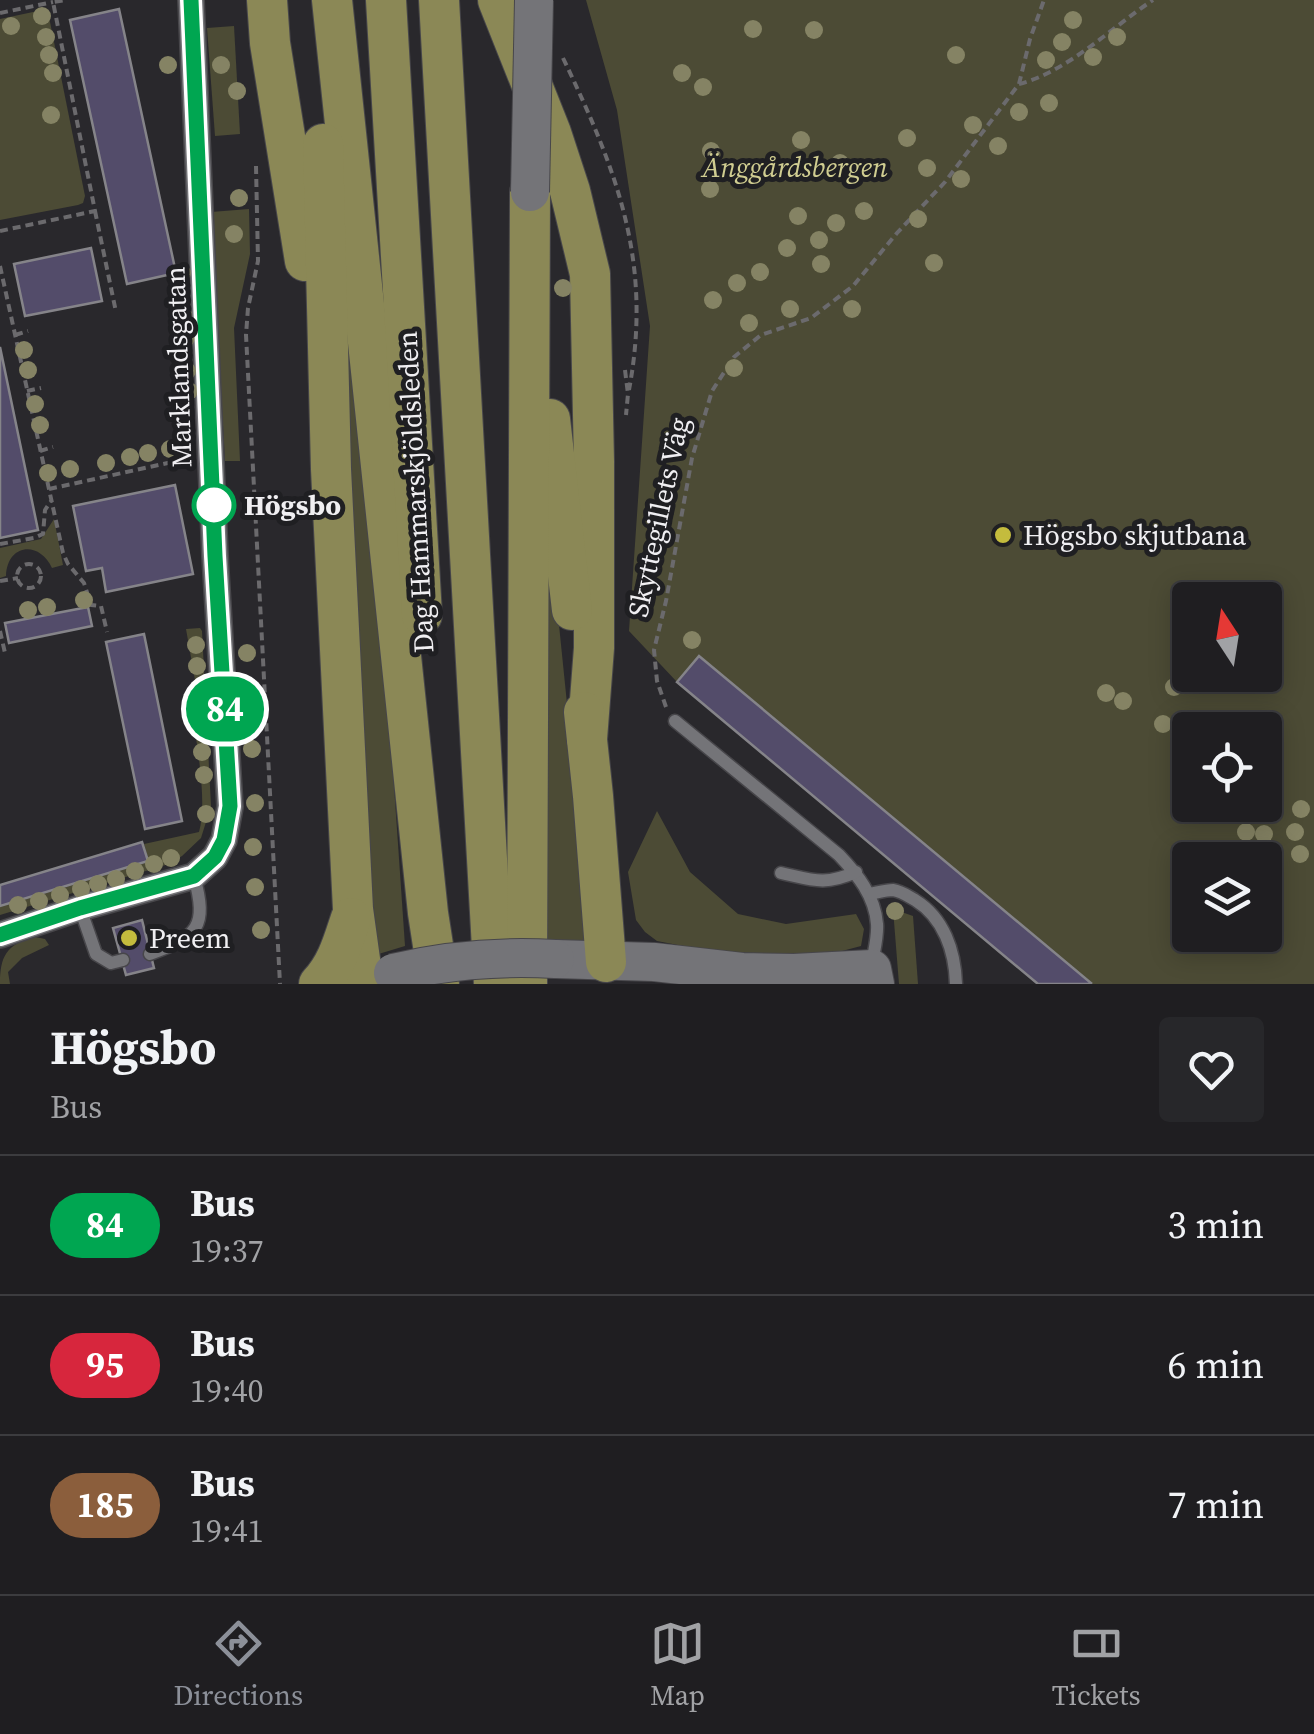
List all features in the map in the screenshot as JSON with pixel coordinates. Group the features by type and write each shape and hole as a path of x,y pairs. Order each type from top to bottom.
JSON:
{"main road":[{"path":"267,0 331,468"},
{"path":"320,0 331,468 353,910 369,981"},
{"path":"332,0 426,894 441,984"},
{"name":"Dag Hammarskjöldsleden","path":"386,0 441,984"},
{"name":"Dag Hammarskjöldsleden","path":"439,0 494,984"},
{"path":"498,0 551,133 590,274 594,648 586,739"},
{"path":"530,192 527,584 541,972"},
{"path":"531,246 586,739 606,973"},
{"path":"319,984 340,952 353,910"}],"street":[{"name":"Marklandsgatan","path":"192,0 215,556 230,806 224,840 215,857 194,876"},
{"path":"530,192 534,0"},
{"path":"0,935 194,876"},
{"path":"369,981 426,965 517,957 541,972 606,973 654,962 742,972 873,977"}],"lane":[{"path":"675,721 856,872 869,894 877,924 873,977"},
{"path":"781,873 820,882 835,881 856,872"},
{"path":"150,954 186,940 198,920 202,904 194,876"},
{"path":"869,894 901,892 922,904 950,942 956,984"},
{"path":"80,908 96,954 111,963 123,960"}],"path":[{"path":"0,12 66,0"},
{"name":"Skyttegillets Väg","path":"675,721 656,681 654,650 692,458 712,391 734,357 761,335 812,318 853,286 945,182 1018,84 1044,0"},
{"path":"1018,84 1070,61 1153,0"},
{"path":"53,2 116,312"},
{"path":"556,45 594,126 626,213 638,312 628,394"},
{"path":"256,162 258,261 246,335 280,984"},
{"path":"0,231 95,211"},
{"path":"0,266 68,564 84,583 90,605 101,606 107,632"},
{"path":"16,334 28,331"},
{"path":"28,391 41,388"},
{"path":"40,450 53,448"},
{"path":"49,489 190,458"},
{"path":"0,544 43,534 45,510 51,501"},
{"path":"26,564 38,568 39,583 35,588 23,588 18,578 26,564"},
{"path":"0,581 18,578"},
{"path":"0,631 5,654"}],"green space":[{"name":"Högsbo skjutbana","path":"586,0 1314,0 1314,984 1038,984 677,682 629,631 650,326 617,110"},
{"path":"33,12 49,17 85,196 78,205 0,220 0,19"},
{"path":"234,26 240,134 215,136 207,28"},
{"path":"340,197 384,640 405,946 372,956 363,793"},
{"path":"249,209 250,254 234,328 240,461 225,461 211,212"},
{"path":"546,497 591,940 544,940"},
{"path":"54,519 63,565 52,568 39,553 24,550 12,557 6,576 0,578 0,548 41,539"},
{"path":"200,628 211,806 201,838 169,864 0,915 0,906 149,861 144,844 199,832 201,782 189,688 196,686 186,629"},
{"path":"657,811 690,872 738,914 786,924 856,914 864,929 861,946 823,956 745,958 657,941 636,920 628,872"},
{"path":"893,909 913,916 918,984 899,984"},
{"path":"35,937 45,939 49,945 22,958 8,972 10,984 0,984 7,953"}],"building":[{"path":"119,9 176,273 127,284 70,20"},
{"path":"91,248 102,301 25,316 14,264"},
{"path":"0,347 38,530 0,538"},
{"path":"175,485 193,574 106,592 102,568 86,571 73,506"},
{"path":"88,607 92,626 9,643 5,623"},
{"path":"144,634 182,821 145,829 106,642"},
{"path":"699,656 1091,983 1038,984 677,682"},
{"path":"142,842 148,861 0,906 0,885"},
{"path":"142,920 154,968 126,975 113,928"}],"bus line":[{"name":"84","path":"0,935 194,876 215,857 224,840 230,806 191,0"}],"place":[{"name":"Högsbo","path":"214,505"},
{"name":"Högsbo skjutbana","path":"1003,535"},
{"name":"Preem","path":"129,938"}],"park label":[{"name":"Änggårdsbergen","path":"795,167"}]}
